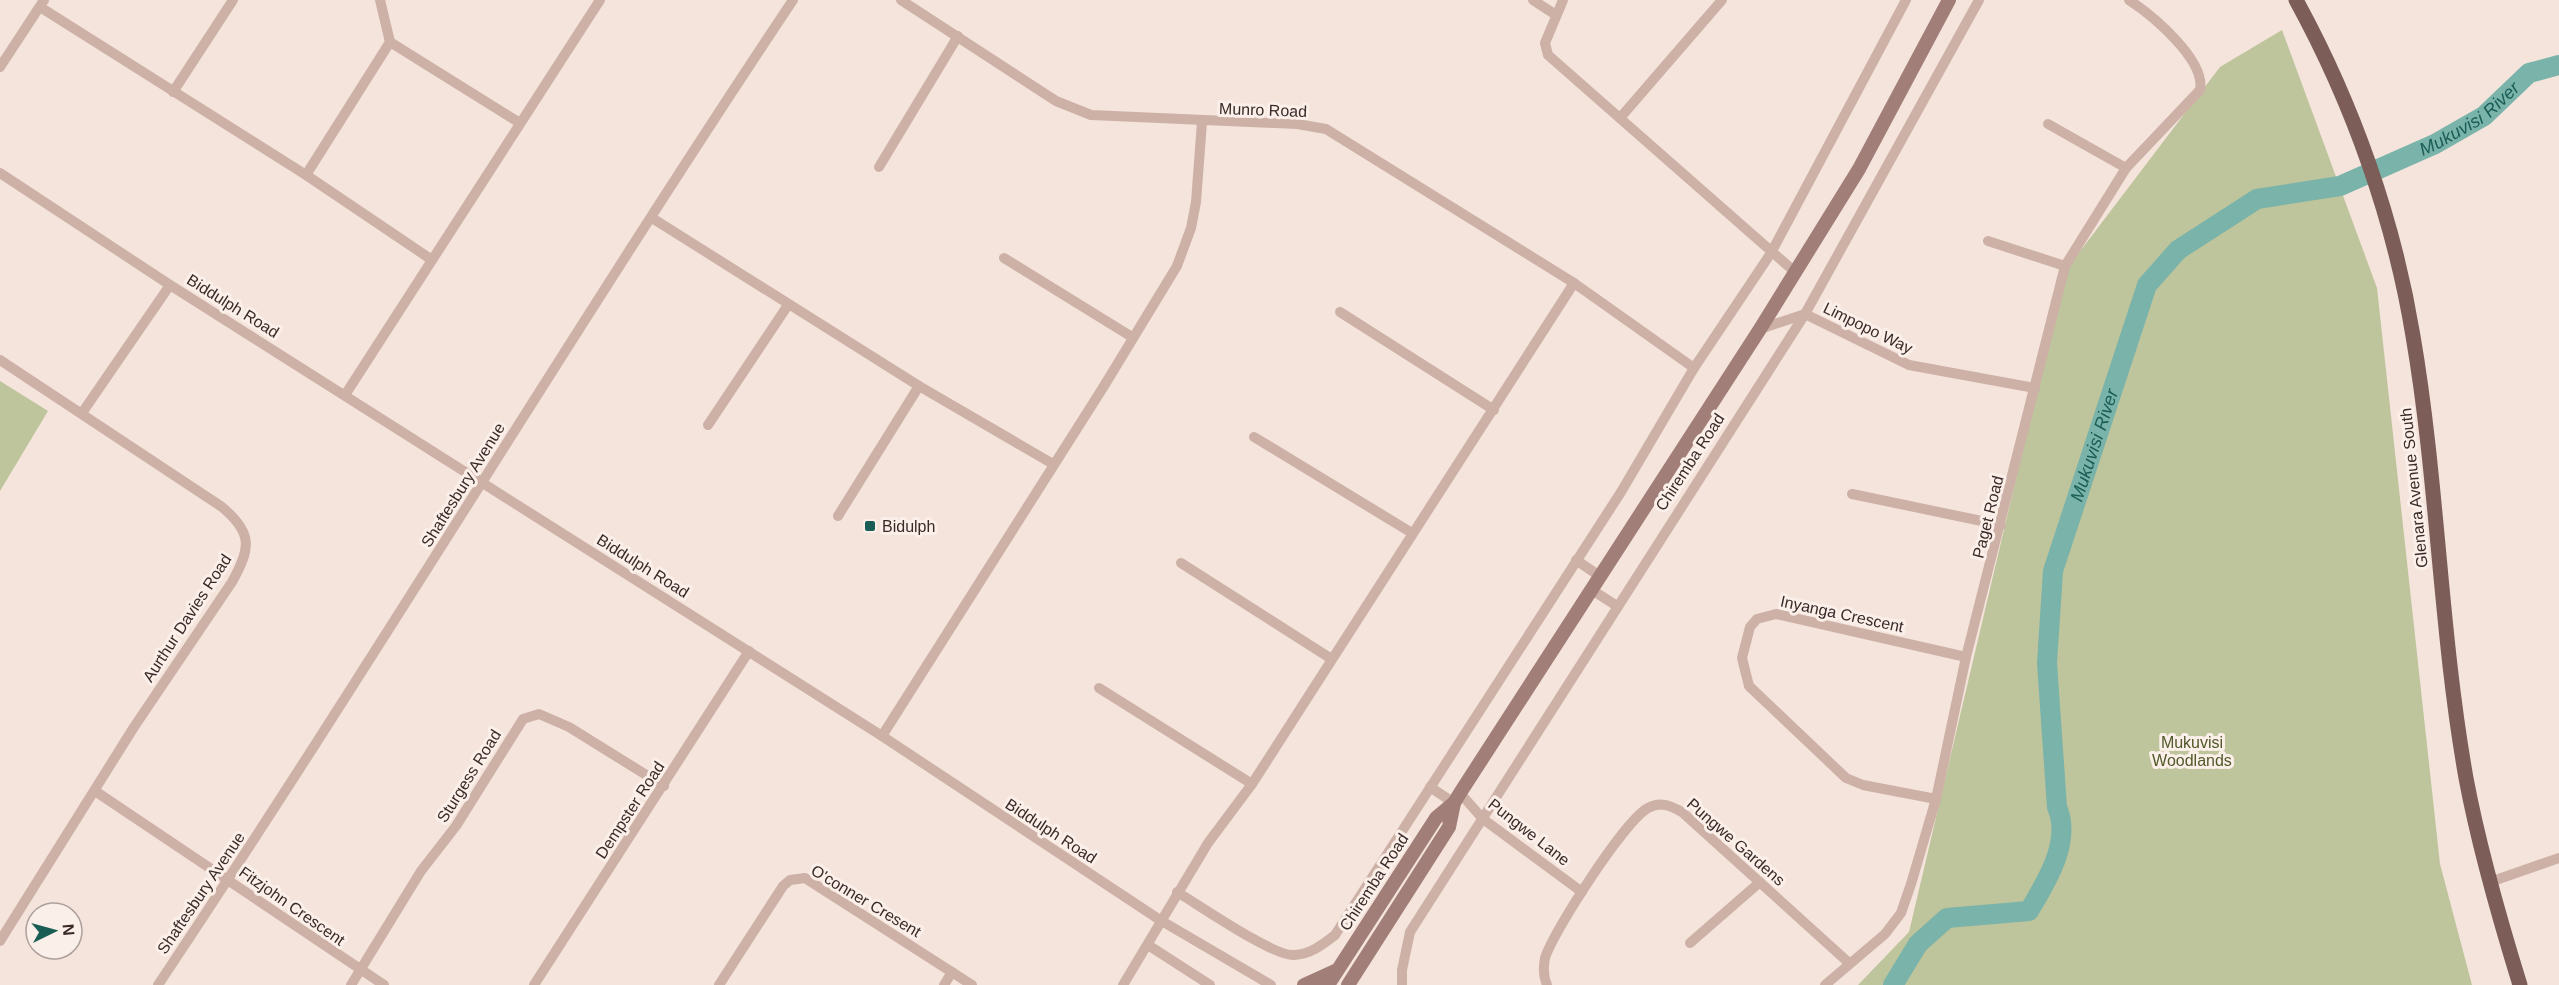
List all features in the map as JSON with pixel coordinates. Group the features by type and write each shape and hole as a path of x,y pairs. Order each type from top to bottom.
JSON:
{"main road":[{"name":"Chiremba Road","path":"1328,985 1436,818 1457,798 1761,329 1859,170 1949,0"},
{"name":"Glenara Avenue South","path":"2296,0 2327,61 2367,160 2389,227 2413,334 2427,433 2458,726 2466,778 2490,882 2520,985"},
{"name":"Chiremba Road","path":"1348,985 1449,827 1457,798"},
{"path":"1304,985 1337,970"}],"street":[{"path":"173,92 233,0"},
{"path":"380,0 390,42 520,123"},
{"path":"345,394 600,0"},
{"name":"Shaftesbury Avenue","path":"158,985 228,880 793,0"},
{"name":"Munro Road","path":"902,0 1056,101 1081,112 1116,118 1297,124 1326,129 1574,283 1694,368"},
{"path":"1533,0 1556,15"},
{"path":"1563,0 1545,43 1548,55 1795,272"},
{"path":"1620,118 1722,0"},
{"path":"1177,892 1282,954 1305,954 1335,935 1621,492 1694,368 1771,253 1906,0"},
{"name":"Chiremba Road","path":"1402,985 1403,960 1410,932 1805,314 1979,0"},
{"name":"Paget Road","path":"1826,985 1885,934 1901,913 1936,800 1966,657 2065,266 2127,168 2194,99 2201,82 2197,65 2152,15 2129,0"},
{"path":"0,67 42,3 173,92 306,175 432,260"},
{"path":"879,166 958,36"},
{"path":"306,175 390,42"},
{"path":"882,736 1170,279 1189,236 1196,202 1202,122"},
{"path":"2048,124 2127,168"},
{"name":"Biddulph Road","path":"0,173 170,285 882,736 1160,920 1271,985"},
{"path":"652,218 919,386 1053,464"},
{"path":"1988,241 2065,266"},
{"path":"1004,258 1132,337"},
{"path":"1123,985 1208,843 1252,784 1330,658 1494,410 1574,283"},
{"path":"82,413 170,285"},
{"path":"708,424 788,305"},
{"path":"1340,312 1494,410"},
{"name":"Limpopo Way","path":"1761,329 1805,314 1909,365 2035,388"},
{"name":"Aurthur Davies Road","path":"0,360 222,507 241,525 246,535 247,548 242,564 232,582 175,664 0,941"},
{"path":"838,516 919,386"},
{"path":"1254,437 1412,533"},
{"path":"1852,494 2001,525"},
{"path":"1576,560 1601,577"},
{"path":"1181,562 1330,658"},
{"path":"1592,590 1617,606"},
{"name":"Inyanga Crescent","path":"1936,800 1863,785 1846,778 1749,686 1742,658 1750,627 1757,619 1776,614 1966,657"},
{"name":"Dempster Road","path":"534,985 750,651"},
{"path":"1099,688 1252,784"},
{"name":"Sturgess Road","path":"351,985 421,871 456,826 523,719 539,714 569,727 664,786"},
{"name":"Pungwe Lane","path":"1430,787 1457,798 1582,892"},
{"name":"Fitzjohn Crescent","path":"95,791 359,971 384,985"},
{"name":"Pungwe Gardens","path":"1547,985 1543,967 1546,955 1582,892 1636,816 1659,804 1669,805 1682,812 1849,963"},
{"path":"2490,882 2559,858"},
{"name":"O'conner Cresent","path":"719,985 783,886 797,878 805,878 972,985"},
{"path":"1690,943 1760,882"},
{"path":"1148,945 1210,985"},
{"path":"944,985 952,972"}],"green space":[{"name":"Mukuvisi Woodlands","path":"2282,30 2377,288 2440,864 2472,985 1858,985 1909,932 2065,271 2220,67"},
{"path":"0,381 48,411 0,491"}],"waterway":[{"name":"Mukuvisi River","path":"1893,985 1918,944 1947,918 2029,911 2055,861 2059,848 2061,820 2057,807 2047,663 2053,571 2147,285 2178,250 2257,199 2340,186 2435,144 2484,116 2529,73 2559,65"}],"place":[{"name":"Bidulph","path":"870,526"}]}
